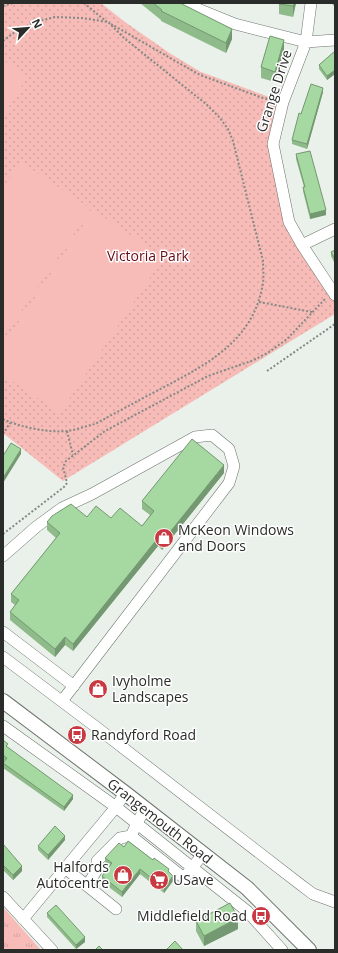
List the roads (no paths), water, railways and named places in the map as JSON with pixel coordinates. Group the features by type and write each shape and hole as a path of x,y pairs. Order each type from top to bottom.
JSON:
{"main road":[{"name":"Grangemouth Road","path":"3,701 248,888 309,950"}],"street":[{"path":"183,3 235,24 306,42 335,40"},
{"name":"Grange Drive","path":"312,3 306,42 284,102 272,144 289,222 302,245 334,293"},
{"path":"302,245 335,230"},
{"path":"3,556 36,527 62,508 92,494 195,437 212,435 230,449 234,466 229,483 62,701"},
{"path":"3,632 74,686"},
{"path":"3,657 313,894 335,902"},
{"name":"Grangemouth Road","path":"3,726 116,807 247,911 282,950"},
{"path":"23,919 116,807 125,793"},
{"path":"131,836 136,823 145,809"},
{"path":"87,886 98,868 97,860 120,838 131,836 184,878 203,854"},
{"path":"65,868 116,909"},
{"path":"3,897 52,950"}],"place":[{"name":"McKeon Windows and Doors","path":"164,538"},
{"name":"Ivyholme Landscapes","path":"98,689"},
{"name":"Randyford Road","path":"77,735"},
{"name":"Halfords Autocentre","path":"123,875"},
{"name":"USave","path":"159,880"},
{"name":"Middlefield Road","path":"261,916"}],"park label":[{"name":"Victoria Park","path":"148,256"}]}
